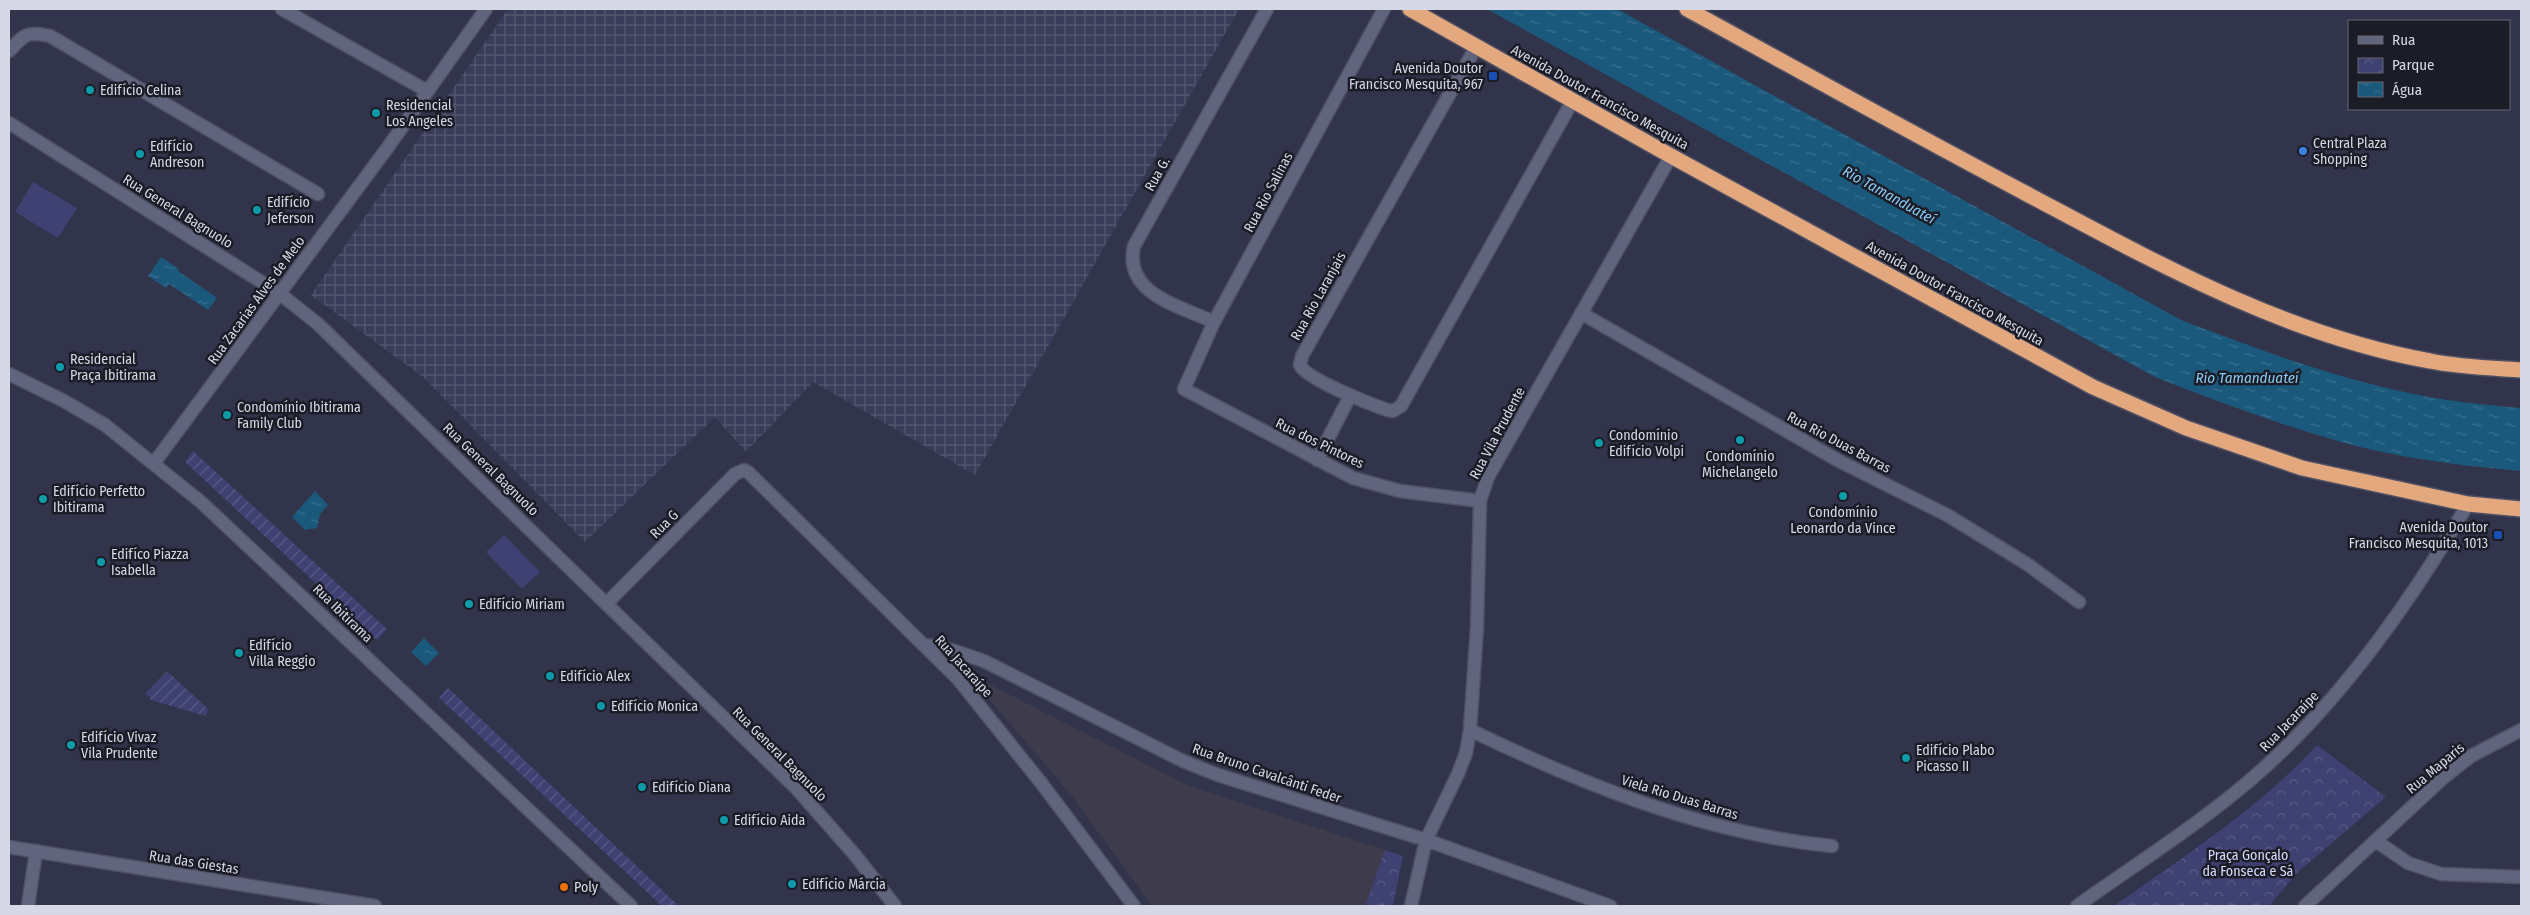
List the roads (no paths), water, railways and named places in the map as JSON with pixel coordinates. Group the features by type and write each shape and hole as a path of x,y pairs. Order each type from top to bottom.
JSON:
{"highway":[{"name":"Avenida Doutor Francisco Mesquita","path":"1410,9 1671,156 2093,387 2139,408 2186,428 2302,468 2468,504 2521,509"},
{"path":"1687,9 1907,131 2212,290 2312,330 2372,347 2430,362 2521,370"}],"street":[{"path":"282,9 427,91"},
{"name":"Rua Zacarias Alves de Melo","path":"154,463 486,9"},
{"name":"Rua G.","path":"1214,322 1152,292 1142,285 1134,273 1132,257 1134,246 1267,9"},
{"name":"Rua Rio Salinas","path":"1185,391 1184,388 1214,322 1384,9"},
{"path":"9,51 25,35 32,32 50,36 318,194"},
{"name":"Rua Rio Laranjais","path":"1476,47 1300,360 1302,369 1305,372 1350,396 1386,410 1393,411 1401,406 1573,100"},
{"name":"Rua General Bagnuolo","path":"9,123 280,293 360,362 796,788 855,855 895,906"},
{"name":"Rua Vila Prudente","path":"1411,906 1426,840 1460,767 1470,730 1477,627 1480,501 1488,477 1671,156"},
{"name":"Rua Rio Duas Barras","path":"1581,313 1839,462 1947,516 2027,564 2079,602"},
{"name":"Rua Ibitirama","path":"9,374 64,401 105,425 154,463 260,555 631,906"},
{"name":"Rua dos Pintores","path":"1185,391 1353,478 1374,485 1480,501"},
{"path":"1317,460 1350,396"},
{"name":"Rua Jacaraípe","path":"744,470 958,679 1042,784 1134,906"},
{"name":"Rua G","path":"607,603 736,474 744,470"},
{"name":"Rua Jacaraípe","path":"2077,906 2224,801 2265,767 2303,729 2358,666 2441,550 2468,504"},
{"name":"Rua Bruno Cavalcânti Feder","path":"924,645 943,647 984,661 1183,761 1218,775 1426,840 1610,906"},
{"name":"Viela Rio Duas Barras","path":"1470,730 1548,766 1643,804 1728,828 1774,838 1832,846"},
{"name":"Rua Maparis","path":"2376,841 2443,778 2471,756 2521,730"},
{"path":"2305,906 2376,841 2408,863 2440,874 2521,877"},
{"name":"Rua das Giestas","path":"9,847 375,906"},
{"path":"28,906 36,851"}],"water":[{"name":"Rio Tamanduateí","path":"1487,9 1617,9 2181,320 2301,364 2350,379 2411,394 2484,405 2521,408 2521,471 2440,462 2360,447 2282,424 2155,377"},
{"path":"161,257 217,298 208,310 169,284 166,288 148,276"},
{"path":"315,491 328,505 320,514 317,528 305,530 292,517"},
{"path":"424,638 439,653 426,666 411,652"}],"place":[{"name":"Avenida Doutor Francisco Mesquita, 967","path":"1493,76"},
{"name":"Edifício Celina","path":"90,90"},
{"name":"Residencial Los Angeles","path":"376,113"},
{"name":"Central Plaza Shopping","path":"2303,151"},
{"name":"Edifício Andreson","path":"140,154"},
{"name":"Edifício Jeferson","path":"257,210"},
{"name":"Residencial Praça Ibitirama","path":"60,367"},
{"name":"Condomínio Ibitirama Family Club","path":"227,415"},
{"name":"Condomínio Michelangelo","path":"1740,440"},
{"name":"Condomínio Edifício Volpi","path":"1599,443"},
{"name":"Condomínio Leonardo da Vince","path":"1843,496"},
{"name":"Edifício Perfetto Ibitirama","path":"43,499"},
{"name":"Avenida Doutor Francisco Mesquita, 1013","path":"2498,535"},
{"name":"Edifíco Piazza Isabella","path":"101,562"},
{"name":"Edifício Miriam","path":"469,604"},
{"name":"Edifício Villa Reggio","path":"239,653"},
{"name":"Edifício Alex","path":"550,676"},
{"name":"Edifício Monica","path":"601,706"},
{"name":"Edifício Vivaz Vila Prudente","path":"71,745"},
{"name":"Edifício Plabo Picasso II","path":"1906,758"},
{"name":"Edifício Diana","path":"642,787"},
{"name":"Edifício Aida","path":"724,820"},
{"name":"Edifício Márcia","path":"792,884"},
{"name":"Poly","path":"564,887"}],"park label":[{"name":"Praça Gonçalo da Fonseca e Sá","path":"2248,864"}]}
